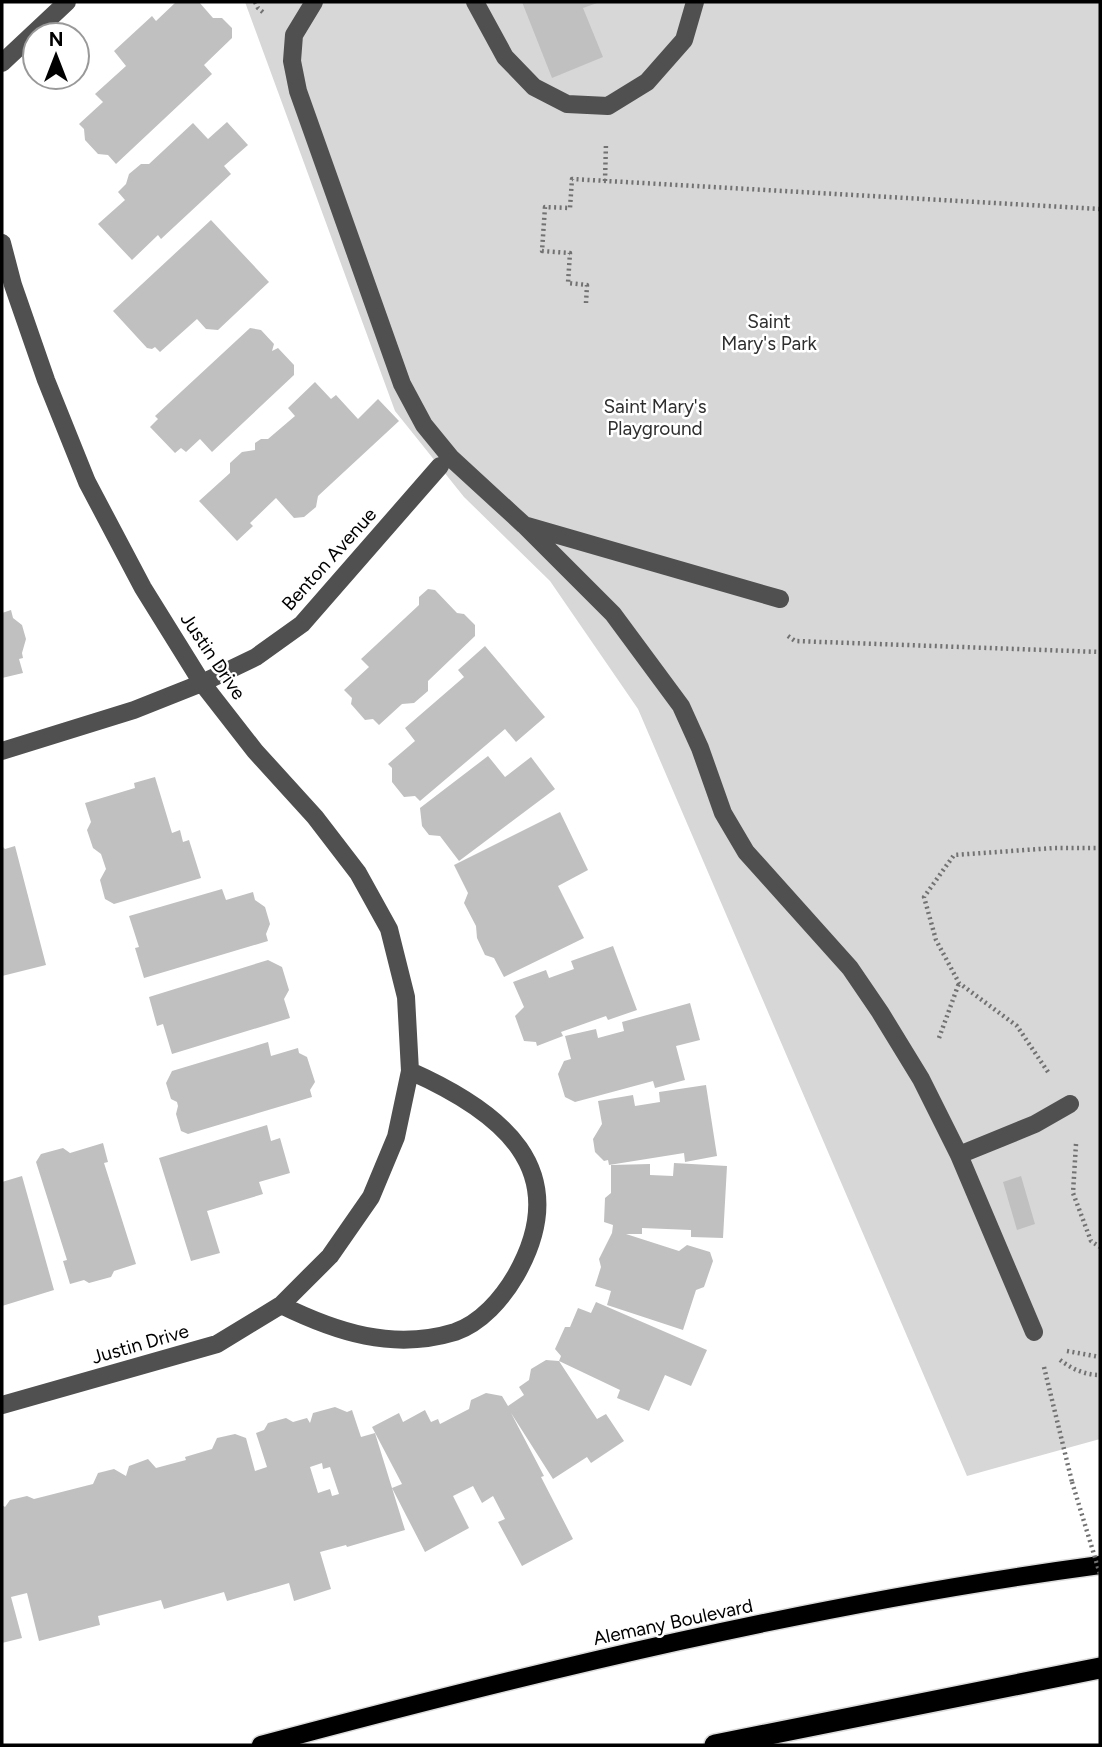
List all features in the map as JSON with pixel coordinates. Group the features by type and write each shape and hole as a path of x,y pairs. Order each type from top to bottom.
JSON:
{"highway":[{"path":"715,1745 1100,1668"}],"main road":[{"name":"Alemany Boulevard","path":"261,1745 692,1638 869,1603 1100,1565"}],"street":[{"path":"2,63 67,2"},
{"path":"314,2 294,35 292,61 298,91 402,384 424,425 451,458 524,525 613,614 681,706 700,748 723,813 746,852 850,968 920,1079 959,1155 1034,1332"},
{"path":"475,2 505,57 534,87 567,104 608,106 648,82 684,40 695,2"},
{"name":"Justin Drive","path":"2,243 13,285 46,380 87,482 143,588 202,684 358,873 389,929 406,998 410,1071 396,1137 371,1197 330,1256 281,1305 216,1344 2,1405"},
{"name":"Benton Avenue","path":"2,751 134,710 202,684 256,657 302,624 440,466"},
{"path":"524,525 780,599"},
{"path":"281,1305 314,1321 372,1338 430,1337 456,1331 477,1321 511,1284 524,1261 537,1217 537,1195 532,1174 522,1152 507,1132 488,1114 443,1085 410,1071"},
{"path":"959,1155 1035,1124 1070,1104"}],"path":[{"path":"586,303 587,285 568,283 570,253 542,251 545,207 570,208 572,179 1100,209"},
{"path":"780,599 782,632 795,641 1100,652"},
{"path":"920,1079 944,1028 959,983 936,940 924,897 954,855 1054,848 1100,848"},
{"path":"1042,1358 1072,1482 1100,1574"},
{"path":"1059,1360 1070,1368 1100,1375"}],"green space":[{"name":"Saint Mary's Park","path":"245,2 1100,2 1100,1439 967,1476 638,709 550,581 464,497 395,411"}],"building":[{"path":"176,2 199,2 213,18 222,18 232,28 232,38 204,65 212,74 116,164 108,155 98,154 85,140 84,129 79,124 103,102 95,94 126,66 114,51 152,16 156,21"},
{"path":"522,2 600,2 583,8 603,57 552,78"},
{"path":"227,122 248,145 224,166 231,174 161,239 158,235 132,260 98,224 125,200 118,192 126,184 129,174 141,164 149,164 193,123 208,139"},
{"path":"211,220 269,282 218,330 206,329 197,319 160,352 155,347 147,348 113,311"},
{"path":"250,328 261,330 274,344 272,351 278,348 294,365 294,375 212,452 200,439 186,452 181,448 175,453 150,427 158,419 155,416"},
{"path":"315,382 331,399 336,395 358,419 378,399 399,421 318,496 316,507 304,517 294,518 276,498 250,523 253,526 237,541 199,501 230,473 230,463 242,452 255,450 255,443 268,439 295,416 288,408"},
{"path":"428,589 435,590 457,613 464,614 475,625 475,636 428,681 428,691 414,703 402,704 379,725 373,719 365,720 351,704 352,698 344,690 369,667 361,659 419,605 419,597"},
{"path":"11,610 13,618 22,625 26,639 23,658 19,659 23,673 2,678 2,613"},
{"path":"485,646 545,717 516,742 505,729 420,801 415,796 404,797 392,782 392,768 388,764 415,741 405,728 464,677 458,670"},
{"path":"488,756 505,777 531,757 555,789 459,861 440,836 429,835 422,826 420,808"},
{"path":"155,777 172,833 180,830 183,842 189,840 201,878 114,904 105,899 100,880 106,869 101,854 93,848 87,830 91,822 85,803 135,788 134,783"},
{"path":"560,812 588,870 558,886 584,938 504,977 494,958 485,955 477,938 476,926 464,903 468,893 454,865"},
{"path":"2,846 5,849 15,846 46,965 2,976"},
{"path":"222,889 226,900 253,892 255,900 265,907 270,924 266,934 268,941 144,978 135,948 139,947 129,916"},
{"path":"613,946 637,1010 608,1020 606,1016 561,1032 563,1036 537,1046 536,1042 524,1041 515,1016 524,1007 513,982 546,970 549,978 574,969 571,961"},
{"path":"268,960 282,967 289,990 284,999 290,1018 172,1054 163,1024 157,1026 149,997"},
{"path":"690,1003 700,1040 676,1046 685,1080 655,1088 653,1081 575,1102 565,1097 558,1074 564,1061 571,1059 565,1036 596,1029 598,1038 624,1031 622,1022"},
{"path":"268,1042 271,1056 298,1048 299,1053 307,1057 315,1082 310,1090 312,1097 188,1134 181,1131 176,1114 177,1102 171,1099 166,1083 172,1071"},
{"path":"706,1085 717,1156 685,1162 684,1153 609,1165 608,1160 604,1161 595,1152 593,1139 602,1124 598,1101 633,1095 635,1106 660,1102 659,1092"},
{"path":"267,1125 271,1141 280,1138 290,1173 259,1182 263,1194 207,1211 220,1253 191,1261 159,1158"},
{"path":"103,1143 108,1162 104,1163 136,1264 114,1271 111,1277 89,1283 84,1280 70,1284 63,1261 67,1260 36,1162 41,1154 63,1148 70,1153"},
{"path":"674,1163 727,1166 723,1238 691,1237 691,1230 642,1228 642,1234 626,1234 679,1251 687,1245 710,1252 713,1261 704,1287 696,1290 683,1330 607,1305 611,1291 595,1286 601,1267 599,1259 612,1233 613,1225 604,1222 605,1198 611,1193 611,1165 650,1164 650,1175 673,1176"},
{"path":"22,1176 54,1290 2,1306 2,1182"},
{"path":"1021,1176 1035,1224 1017,1230 1003,1182"},
{"path":"596,1302 707,1350 691,1386 665,1375 649,1411 617,1398 620,1390 559,1361 561,1356 555,1349 565,1327 570,1327 578,1308 591,1313"},
{"path":"546,1360 559,1361 597,1419 606,1414 624,1441 591,1463 587,1457 553,1479 511,1413 573,1539 522,1566 498,1522 505,1519 493,1496 482,1503 473,1486 453,1496 469,1528 425,1552 392,1488 402,1484 372,1427 399,1413 403,1422 425,1410 431,1422 438,1419 440,1424 469,1409 471,1400 486,1393 502,1396 508,1406 524,1395 519,1387 529,1380 531,1369"},
{"path":"335,1407 347,1412 352,1410 361,1437 375,1433 405,1530 320,1552 331,1589 294,1601 289,1583 227,1601 224,1592 164,1609 161,1600 98,1616 100,1625 39,1641 27,1593 11,1597 22,1638 2,1643 2,1505 5,1507 10,1500 27,1496 34,1499 93,1484 98,1473 114,1469 126,1476 129,1466 148,1459 156,1468 186,1460 185,1457 212,1449 217,1438 235,1434 246,1438 255,1471 267,1467 256,1433 264,1430 268,1423 286,1418 293,1422 307,1418 310,1423 313,1413","holes":["322,1463 323,1469 330,1467 339,1494 332,1496 330,1489 318,1493 310,1467"]}],"park label":[{"name":"Saint Mary's Playground","path":"655,417"}]}
